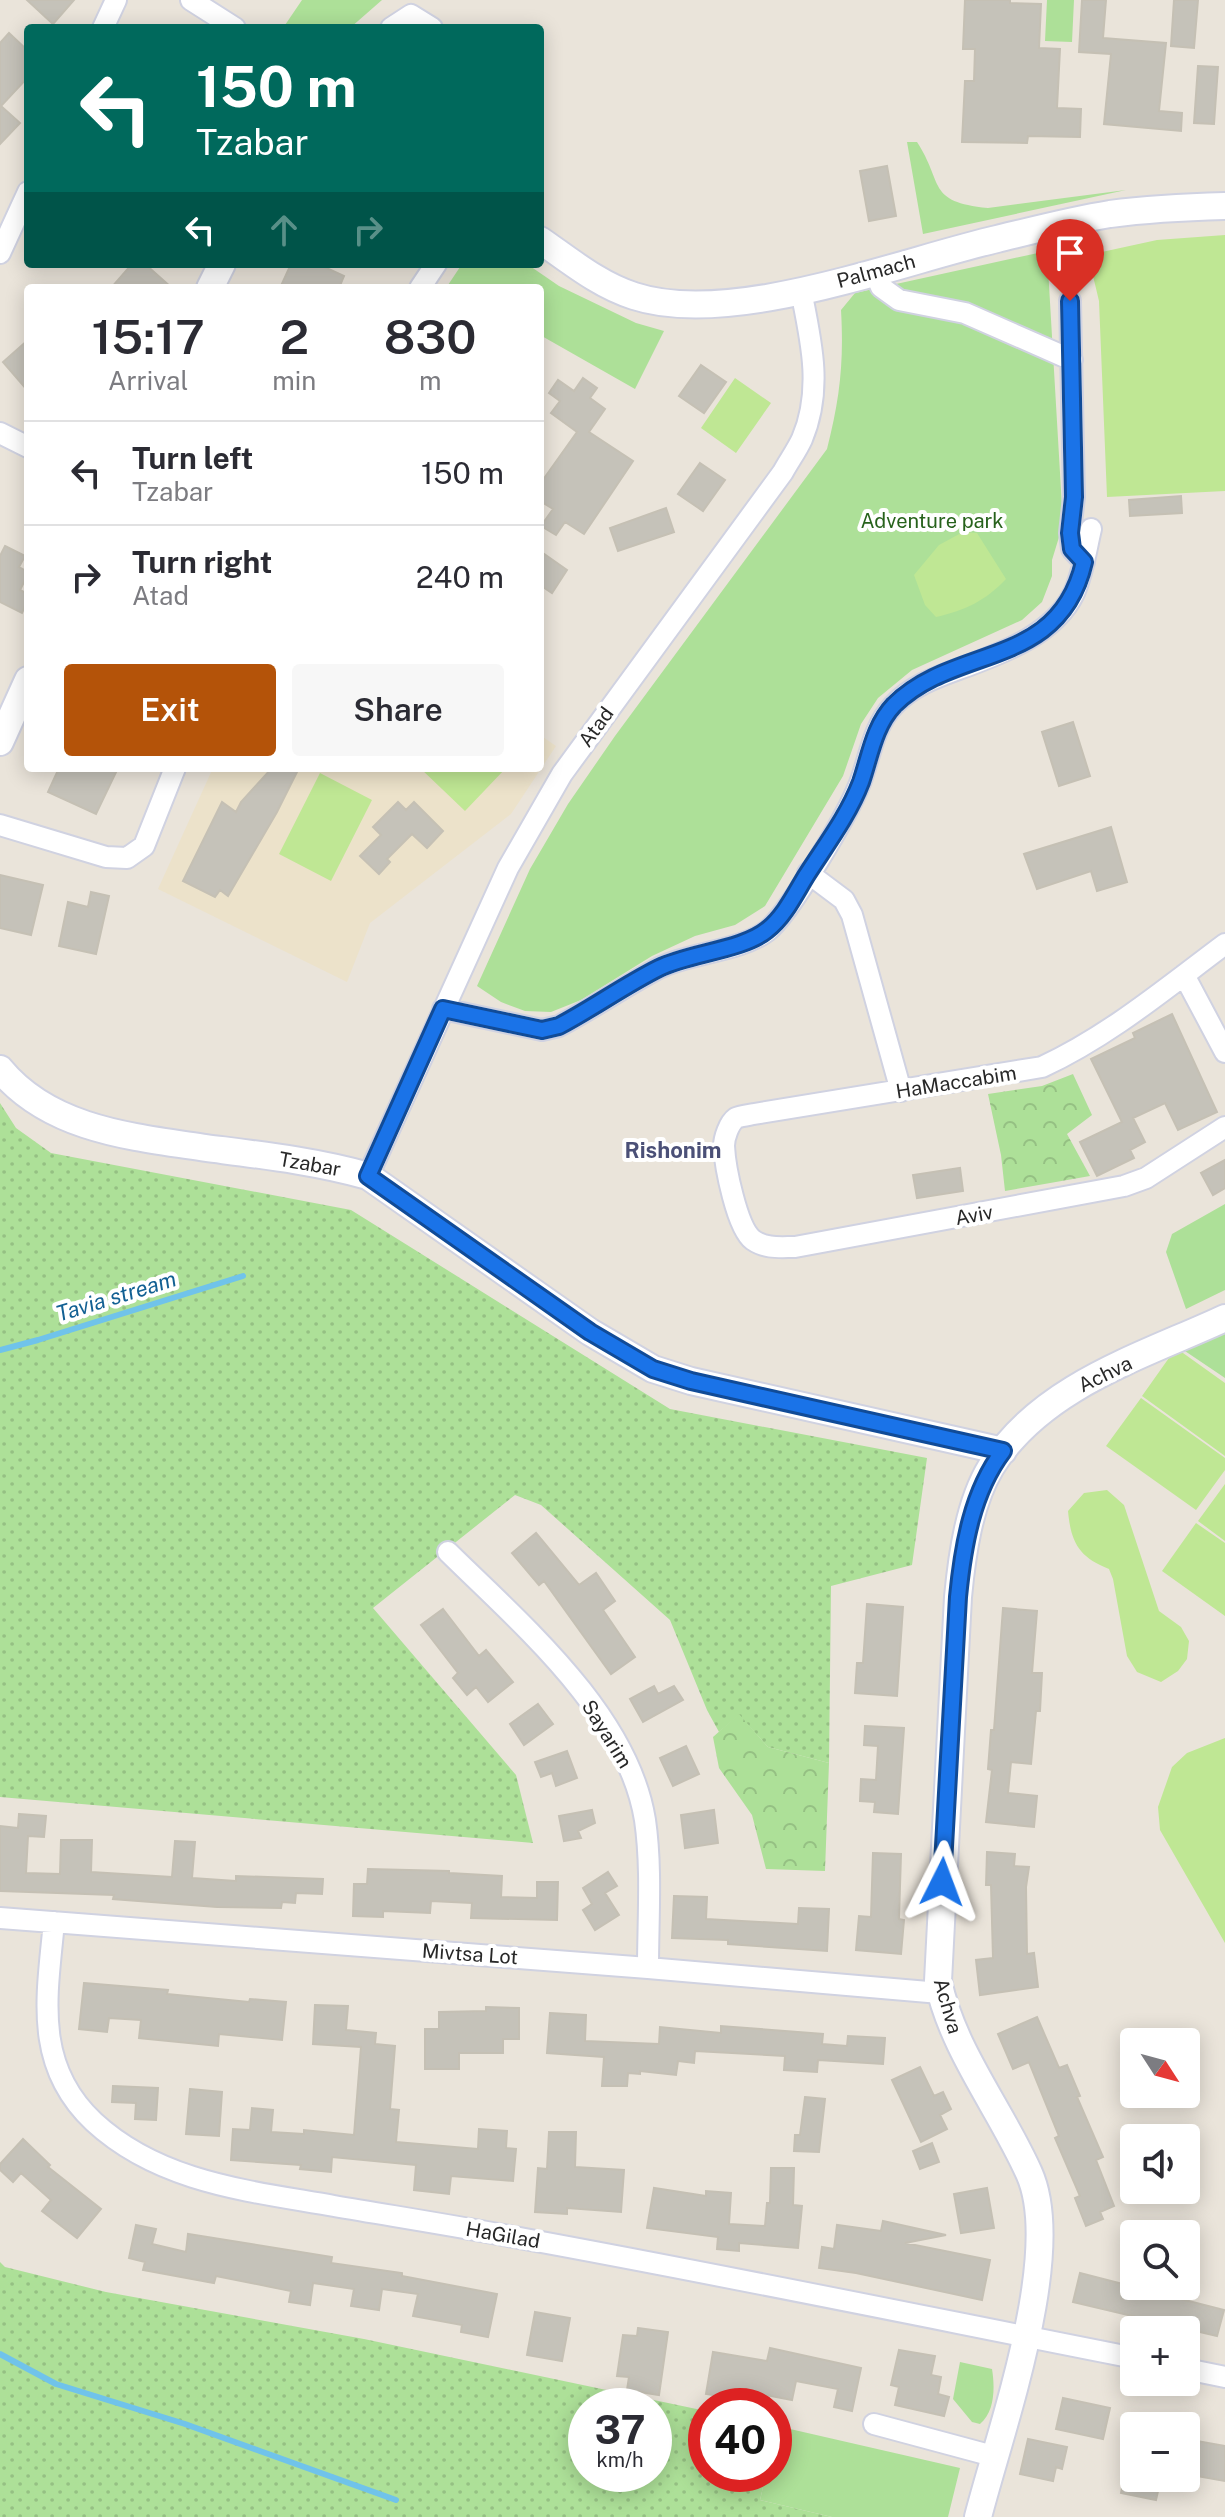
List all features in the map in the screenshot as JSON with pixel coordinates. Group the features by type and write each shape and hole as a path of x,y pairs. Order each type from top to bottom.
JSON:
{"street":[{"path":"105,24 116,0"},
{"path":"191,0 229,24"},
{"path":"397,24 411,15 426,24"},
{"path":"0,253 24,201"},
{"name":"Palmach","path":"544,243 598,279 633,296 696,303 741,301 801,291 995,239 1109,214 1225,206"},
{"path":"874,271 881,287 899,300 965,313 1072,360"},
{"name":"Atad","path":"368,1176 508,868 562,774 783,472 802,438 811,408 815,378 813,347 801,291"},
{"path":"1070,301 1074,497 1070,533 1072,549 1084,562"},
{"path":"0,433 24,445"},
{"path":"443,1009 542,1030 559,1026 660,968 767,931 786,909 847,813 860,784 878,726 893,706 931,678 1013,648 1059,614 1073,595 1091,529"},
{"path":"0,742 24,689"},
{"path":"0,825 106,857 127,858 144,846 173,772"},
{"path":"808,873 844,900 852,915 901,1091"},
{"name":"HaMaccabim","path":"735,1200 723,1144 736,1118 1042,1067 1107,1032 1225,944"},
{"path":"1184,975 1225,1052"},
{"name":"Tzabar","path":"0,1069 36,1101 66,1118 101,1130 333,1167 368,1176 590,1332 653,1369 691,1381 1003,1451"},
{"name":"Aviv","path":"735,1200 746,1233 756,1242 769,1247 795,1247 1124,1186 1146,1178 1225,1127"},
{"name":"Achva","path":"978,2517 1026,2337 1039,2258 1040,2204 1030,2175 956,2038 938,1981 963,1551 990,1468 1017,1434 1051,1403 1075,1388 1225,1318"},
{"name":"Sayarim","path":"448,1552 571,1680 610,1730 634,1776 645,1820 648,1968"},
{"name":"Mivtsa Lot","path":"0,1918 940,1993"},
{"name":"HaGilad","path":"54,1922 47,2007 48,2040 59,2072 92,2120 120,2143 168,2169 235,2189 524,2238 1120,2355"},
{"path":"1200,2372 1225,2377"},
{"path":"874,2424 993,2456"}],"shaded area":[{"path":"544,738 556,746 544,764"},
{"path":"211,772 539,772 511,814 370,923 347,982 158,889"}],"green space":[{"path":"302,0 382,0 355,24 286,24"},
{"path":"1047,0 1074,0 1072,42 1045,41"},
{"path":"907,142 917,142 945,195 968,205 988,208 1126,190 923,234"},
{"path":"1225,235 1225,491 1107,497 1099,301 1088,255 1157,240"},
{"name":"Adventure park","path":"1047,251 1063,524 1052,560 1052,576 1042,602 1022,620 912,670 878,698 861,724 843,776 765,906 735,925 695,936 652,956 581,1000 551,1012 525,1011 501,1002 477,986 530,869 568,804 827,449 840,380 841,310 855,293"},
{"path":"459,268 533,268 559,286 636,323 664,331 635,389 544,337 544,284 449,284"},
{"path":"735,378 771,403 736,453 701,428"},
{"path":"963,532 977,533 1006,579 974,604 936,617 925,605 914,575 939,545"},
{"path":"424,772 502,772 465,811"},
{"path":"320,773 372,800 331,881 279,854"},
{"path":"1073,1074 1092,1115 1067,1134 1090,1176 1005,1191 988,1094 1042,1086"},
{"path":"0,1103 16,1128 51,1153 351,1210 670,1409 927,1458 912,1565 831,1586 829,1763 768,1747 739,1715 719,1732 670,1620 541,1505 515,1495 373,1608 516,1775 533,1843 0,1797"},
{"path":"1225,1204 1225,1290 1186,1309 1166,1252 1172,1234"},
{"path":"1225,1334 1225,1378 1179,1347"},
{"path":"1176,1348 1225,1383 1225,1456 1142,1396"},
{"path":"1141,1398 1225,1458 1225,1470 1196,1510 1106,1446"},
{"path":"1225,1484 1225,1541 1198,1521"},
{"path":"1107,1490 1124,1505 1159,1611 1181,1627 1189,1641 1187,1659 1178,1671 1161,1682 1137,1672 1127,1656 1109,1569 1084,1554 1071,1532 1068,1511 1084,1493"},
{"path":"1196,1523 1225,1543 1225,1616 1162,1571"},
{"path":"739,1714 768,1747 829,1763 825,1871 766,1869 752,1815 719,1768 713,1737"},
{"path":"1225,1738 1225,1943 1160,1830 1158,1807 1172,1767 1187,1753"},
{"path":"0,2262 5,2267 106,2292 364,2339 597,2388 568,2388 568,2492 672,2492 672,2404 688,2407 688,2492 762,2492 760,2500 832,2517 0,2517"},
{"path":"960,2362 992,2369 991,2406 980,2424 972,2422 953,2399"},
{"path":"792,2429 960,2468 948,2517 832,2517 760,2500 762,2492 792,2492"}],"building":[{"path":"27,0 74,0 53,24"},
{"path":"965,0 1041,4 1039,48 1060,49 1057,108 1081,109 1080,137 1028,136 1027,143 962,142 965,81 974,81 975,49 963,49"},
{"path":"1082,0 1106,0 1103,38 1166,43 1159,111 1182,113 1181,131 1104,124 1111,54 1079,52"},
{"path":"1174,0 1198,0 1194,48 1171,46"},
{"path":"9,33 24,47 24,81 1,106 20,123 0,144 0,43"},
{"path":"1198,66 1218,67 1214,124 1194,123"},
{"path":"887,166 896,216 869,221 860,171"},
{"path":"128,268 150,268 168,284 114,284"},
{"path":"289,268 327,268 344,276 341,284 282,284"},
{"path":"24,344 24,386 3,362"},
{"path":"701,365 726,382 704,413 679,396"},
{"path":"583,378 597,388 590,398 605,409 589,432 633,461 584,534 565,522 556,535 544,528 544,522 553,509 544,503 544,478 577,432 551,413 560,401 549,393 558,380 574,391"},
{"path":"700,463 725,480 703,511 678,494"},
{"path":"1181,496 1182,513 1130,516 1129,500"},
{"path":"666,508 674,532 618,551 610,528"},
{"path":"5,546 24,556 19,567 24,570 20,590 24,592 22,613 0,602 0,556"},
{"path":"544,554 567,570 552,593 544,588"},
{"path":"1073,722 1090,776 1059,786 1042,732"},
{"path":"57,772 116,772 96,814 48,792"},
{"path":"268,772 297,772 228,896 220,890 215,897 183,881 222,802 236,812 241,802"},
{"path":"398,802 406,810 414,802 443,831 427,848 412,834 387,859 390,862 379,874 360,856 381,835 373,827"},
{"path":"1111,827 1127,882 1097,891 1091,871 1037,889 1024,854"},
{"path":"0,875 43,885 31,935 0,928"},
{"path":"91,892 109,896 96,954 59,946 68,902 88,907"},
{"path":"1172,1014 1217,1112 1178,1130 1165,1103 1133,1118 1145,1142 1130,1150 1134,1158 1097,1176 1080,1142 1122,1122 1091,1059 1135,1038 1133,1033"},
{"path":"1225,1160 1225,1188 1213,1195 1201,1173"},
{"path":"960,1168 963,1191 917,1198 913,1175"},
{"path":"536,1533 579,1585 596,1573 615,1601 603,1610 635,1657 611,1674 544,1581 539,1585 512,1553"},
{"path":"867,1604 903,1607 897,1696 855,1693 857,1663 863,1663"},
{"path":"1003,1608 1037,1611 1032,1673 1042,1673 1040,1711 1036,1711 1031,1764 1011,1762 1008,1793 1037,1796 1034,1827 986,1822"},
{"path":"443,1609 479,1656 486,1650 513,1682 488,1702 476,1687 467,1695 453,1678 458,1673 421,1625"},
{"path":"654,1686 658,1694 674,1686 683,1700 643,1722 630,1699"},
{"path":"538,1704 553,1724 524,1745 510,1724"},
{"path":"865,1726 904,1728 898,1814 874,1812 875,1802 860,1801 861,1779 876,1780 878,1746 864,1745"},
{"path":"686,1746 699,1774 673,1786 660,1758"},
{"path":"567,1751 577,1778 556,1786 552,1773 541,1777 535,1762"},
{"path":"592,1810 595,1823 578,1831 581,1838 564,1841 559,1816"},
{"path":"714,1810 718,1843 685,1848 681,1815"},
{"path":"19,1814 46,1816 44,1837 28,1836 26,1873 60,1874 61,1840 92,1840 91,1872 172,1877 175,1841 195,1842 192,1878 236,1881 236,1876 323,1879 322,1894 296,1893 295,1903 282,1902 281,1908 217,1907 113,1899 114,1895 0,1891 0,1826 18,1828"},
{"path":"987,1852 1015,1854 1014,1866 1029,1867 1026,1887 1027,1954 1034,1953 1038,1987 980,1995 976,1960 993,1958 991,1885 986,1885"},
{"path":"873,1853 901,1854 899,1919 904,1920 901,1954 856,1950 859,1916 871,1917"},
{"path":"368,1869 502,1876 501,1897 537,1898 537,1882 558,1882 557,1920 471,1918 472,1903 431,1901 430,1913 383,1911 383,1917 353,1916 354,1884 367,1884"},
{"path":"608,1872 617,1886 605,1893 619,1915 595,1930 583,1910 592,1904 583,1888"},
{"path":"674,1896 707,1897 706,1919 798,1924 799,1908 829,1909 827,1951 728,1944 728,1940 672,1938"},
{"path":"84,1983 168,1990 167,1994 249,2002 250,1999 286,2002 282,2040 219,2034 218,2046 139,2038 141,2020 109,2018 107,2032 79,2029"},
{"path":"315,2005 348,2006 346,2030 376,2033 375,2044 395,2046 390,2109 399,2110 396,2142 478,2149 479,2129 507,2131 506,2148 516,2149 513,2181 451,2176 449,2194 414,2190 416,2165 332,2157 331,2172 300,2169 301,2165 231,2160 233,2129 250,2130 252,2108 273,2110 271,2132 304,2134 304,2130 354,2135 361,2047 313,2044"},
{"path":"486,2007 519,2008 519,2039 503,2039 503,2053 459,2053 459,2069 425,2069 425,2029 439,2029 439,2012 486,2011"},
{"path":"550,2013 586,2015 585,2041 659,2044 660,2027 721,2033 721,2026 823,2034 822,2044 847,2046 848,2036 885,2038 883,2064 818,2060 817,2072 784,2070 785,2056 695,2051 694,2063 678,2061 676,2075 640,2071 640,2074 628,2073 627,2086 602,2086 604,2057 547,2053"},
{"path":"1037,2017 1059,2068 1067,2065 1103,2157 1096,2160 1114,2206 1100,2212 1103,2219 1086,2226 1075,2198 1080,2196 1055,2138 1059,2136 1029,2062 1013,2069 998,2034"},
{"path":"920,2067 934,2096 943,2092 951,2109 940,2115 947,2129 921,2142 892,2080"},
{"path":"113,2086 158,2088 156,2120 135,2119 136,2103 112,2102"},
{"path":"190,2089 222,2092 219,2136 186,2134"},
{"path":"805,2097 825,2099 819,2152 794,2151 795,2135 800,2135"},
{"path":"549,2132 576,2132 575,2167 624,2170 621,2212 567,2208 567,2214 535,2212 538,2168 547,2169"},
{"path":"23,2139 50,2165 48,2167 101,2209 77,2238 42,2211 51,2200 21,2173 13,2182 0,2170 0,2164"},
{"path":"932,2143 939,2162 920,2169 913,2151"},
{"path":"771,2168 794,2168 793,2205 802,2206 798,2248 739,2243 739,2251 717,2249 718,2237 647,2228 654,2188 706,2196 706,2191 731,2193 729,2224 765,2226 767,2203 770,2203"},
{"path":"987,2188 994,2228 961,2233 954,2194"},
{"path":"883,2221 946,2235 905,2243 990,2260 982,2300 819,2268 822,2247 834,2249 837,2225 881,2231"},
{"path":"136,2225 156,2229 152,2244 186,2252 188,2234 332,2257 331,2263 402,2273 402,2276 497,2294 488,2337 461,2332 462,2325 413,2316 418,2294 382,2289 379,2310 351,2306 354,2289 313,2283 310,2305 289,2302 291,2291 216,2276 214,2283 143,2270 145,2262 129,2258"},
{"path":"1080,2273 1120,2283 1120,2300 1185,2300 1224,2310 1217,2336 1200,2332 1200,2316 1132,2316 1073,2302"},
{"path":"535,2312 570,2318 562,2361 527,2355"},
{"path":"638,2328 668,2332 660,2388 627,2388 629,2377 617,2376 623,2335 637,2336"},
{"path":"770,2348 861,2368 852,2411 834,2407 838,2389 796,2381 792,2400 792,2388 707,2388 713,2352 767,2361"},
{"path":"899,2350 935,2356 931,2375 941,2377 938,2394 949,2397 944,2416 895,2405 899,2387 891,2385"},
{"path":"1063,2398 1110,2408 1103,2439 1056,2429"},
{"path":"1028,2439 1067,2447 1062,2469 1056,2467 1053,2481 1020,2474"},
{"path":"1200,2442 1225,2446 1225,2481 1200,2477"},
{"path":"1121,2492 1158,2492 1156,2500"}],"waterway":[{"name":"Tavia stream","path":"0,1350 243,1276"},
{"path":"0,2354 56,2384 185,2424 396,2500"}],"district":[{"name":"Rishonim","path":"673,1150"}],"route":[{"path":"942,1882 963,1551 990,1468 1003,1451 691,1381 653,1369 590,1332 368,1176 443,1009 542,1030 559,1026 660,968 767,931 786,909 847,813 860,784 878,726 893,706 931,678 1013,648 1059,614 1073,595 1084,562 1072,549 1070,533 1074,497 1070,301"}]}
